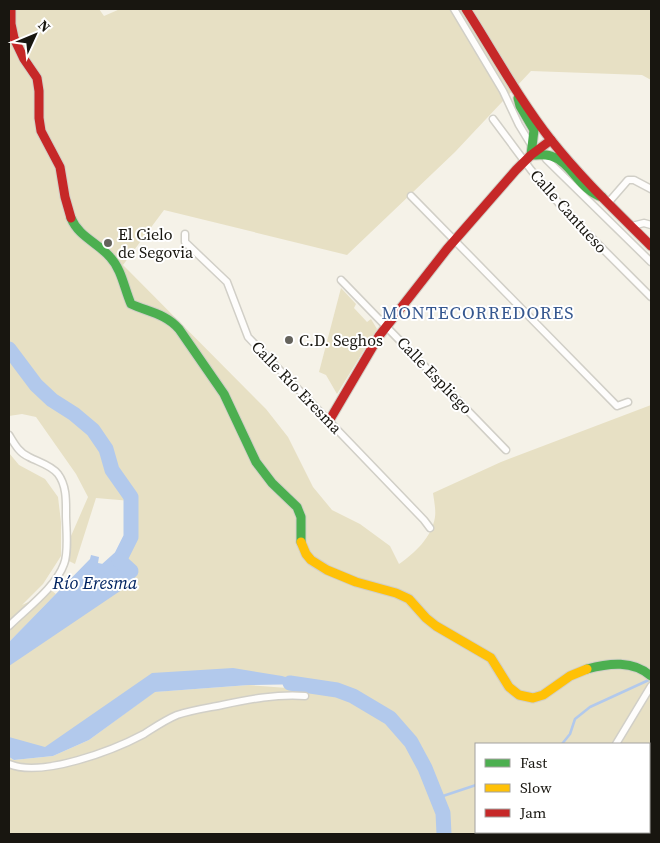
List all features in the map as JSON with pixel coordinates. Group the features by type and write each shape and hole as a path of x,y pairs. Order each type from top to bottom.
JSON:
{"street":[{"path":"11,9 9,18 11,29 36,77 40,94 41,130 60,167 63,188 76,229 101,247 114,262 124,282 131,304 165,315 179,329 222,390 248,449 257,464 273,484 297,507 301,517 301,541 306,555 324,569 361,584 396,593 409,599 430,622 490,658 500,668 507,685 519,695 533,698 540,697 583,669 604,665 622,664 638,667 646,670 651,676"},
{"path":"454,9 503,91 530,143"},
{"path":"466,9 551,140 651,246"},
{"path":"516,88 520,106 534,130 527,158"},
{"name":"Calle Cantueso","path":"493,119 527,158 567,213 651,297"},
{"path":"329,421 387,325 455,239 527,158 551,140"},
{"path":"527,158 548,156 558,159 587,190 606,200"},
{"path":"546,159 651,262"},
{"path":"606,200 628,180 634,180 651,189"},
{"path":"411,196 617,406 628,402"},
{"path":"632,226 644,223 651,225"},
{"name":"Calle Río Eresma","path":"185,234 186,242 227,282 248,336 430,528"},
{"name":"Calle Espliego","path":"341,280 387,325 506,450"},
{"path":"9,435 20,452 58,474 66,494 66,558 64,565 50,586 9,626"},
{"path":"617,743 651,686"},
{"path":"9,764 27,767 54,766 110,749 144,734 165,720 190,711 261,697 306,696"}],"shaded area":[{"path":"9,9 99,9 104,16 120,9 651,9 651,80 642,75 531,71 455,152 347,255 164,210 123,265 266,409 288,437 313,487 332,510 360,524 390,546 399,564 417,550 427,538 435,514 433,493 501,462 651,405 651,834 9,834 9,757 14,760 53,756 89,740 154,692 249,685 314,690 356,698 337,690 310,684 223,678 144,689 56,750 9,751 9,654 52,614 116,562 125,548 119,548 131,514 131,501 96,498 75,564 67,560 71,536 88,497 76,474 36,417 22,414 9,416"},
{"path":"341,288 356,304 354,308 367,322 371,319 377,329 337,394 326,375 319,372"},
{"path":"9,453 19,465 45,479 58,497 61,522 61,556 43,584 22,605 52,591 56,594 9,642"}],"water":[{"name":"Río Eresma","path":"91,555 99,557 98,563 108,565 113,559 133,578 132,583 9,666 9,642 90,559"},
{"path":"233,668 282,676 310,684 249,685 155,692 89,740 53,756 14,760 9,757 9,737 45,747 152,673"}],"waterway":[{"name":"Río Eresma","path":"9,349 36,385 52,400 74,414 93,430 106,449 112,470 131,497 131,537 121,557 101,575"},
{"path":"109,580 120,579 131,571 119,560"},
{"path":"563,743 570,734 575,719 590,707 651,679"},
{"name":"Río Eresma","path":"290,683 337,690 353,696 390,718 411,742 425,768 443,813 444,834"},
{"path":"437,798 475,785"}],"traffic: fast":[{"path":"518,98 520,106 534,130 531,155"},
{"path":"531,155 548,155 558,159 587,188 602,197"},
{"path":"71,218 74,225 83,235 105,252 114,262 131,304 169,320 179,329 224,394 256,462 272,483 297,507 301,517 301,542"},
{"path":"587,669 620,664 636,667 651,676"}],"traffic: slow":[{"path":"301,542 311,560 327,570 356,582 396,593 409,599 436,626 491,658 509,687 519,695 533,698 543,695 570,676 587,669"}],"traffic: jam":[{"path":"11,9 11,24 14,38 24,59 37,78 41,131 60,167 71,218"},
{"path":"466,9 517,92 551,140 612,208 651,246"},
{"path":"329,421 379,336 447,249 516,170 531,155 551,140"}],"place":[{"name":"El Cielo de Segovia","path":"108,243"},
{"name":"C.D. Seghos","path":"289,340"}],"district":[{"name":"MONTECORREDORES","path":"478,313"}]}
